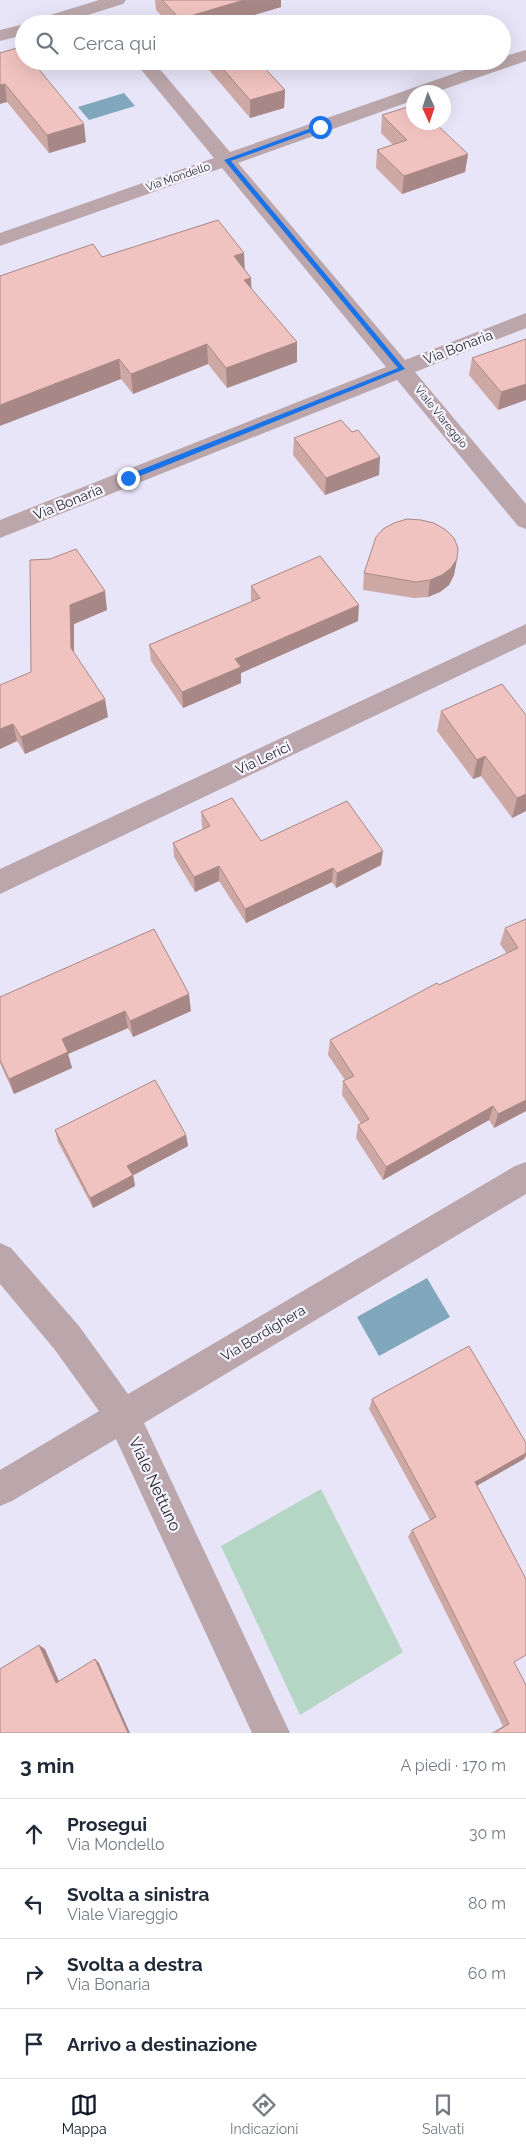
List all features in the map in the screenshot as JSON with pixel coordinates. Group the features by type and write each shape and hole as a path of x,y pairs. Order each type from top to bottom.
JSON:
{"street":[{"path":"73,15 117,0"},
{"path":"0,36 15,32"},
{"path":"511,60 526,55"},
{"name":"Viale Viareggio","path":"151,70 402,369 526,520"},
{"path":"439,85 483,70"},
{"name":"Via Mondello","path":"0,240 406,97"},
{"name":"Via Bonaria","path":"0,529 526,320"},
{"name":"Via Lerici","path":"0,882 526,633"},
{"name":"Via Bordighera","path":"0,1489 526,1177"},
{"name":"Viale Nettuno","path":"0,1259 67,1338 123,1416 271,1733"}],"green space":[{"path":"321,1489 403,1652 300,1715 221,1546"}],"water":[{"path":"124,93 135,106 89,120 78,107"},
{"path":"427,1278 450,1317 379,1356 357,1317"}],"building":[{"path":"162,0 244,0 193,15 176,15"},
{"path":"15,48 15,70 39,70 84,124 47,135 5,84 0,85 0,53"},
{"path":"224,70 266,70 285,90 250,100"},
{"path":"406,108 406,130 442,130 468,154 404,176 377,150 407,140 382,115"},
{"path":"218,220 244,253 234,256 251,278 244,280 297,342 226,368 207,344 131,374 119,359 0,405 0,276 93,244 102,257"},
{"path":"526,339 526,384 501,392 472,358"},
{"path":"341,420 352,432 358,430 380,457 326,478 294,438"},
{"path":"407,519 434,523 446,530 454,538 458,548 457,559 451,568 442,575 430,580 416,582 364,573 376,537 383,529"},
{"path":"76,549 105,591 70,605 71,648 105,699 21,737 13,724 0,729 0,685 31,672 30,560 50,559"},
{"path":"320,556 359,605 235,659 241,667 182,692 149,645 260,598 251,586"},
{"path":"502,684 526,715 526,794 517,798 485,756 477,760 441,711"},
{"path":"232,798 261,841 347,801 383,851 337,873 333,868 245,909 219,866 194,877 173,843 210,826 201,812"},
{"path":"526,919 526,1100 498,1114 493,1106 386,1167 358,1125 369,1119 343,1081 354,1076 330,1040 437,983 439,985 518,948 505,928"},
{"path":"154,929 189,994 130,1021 125,1011 62,1039 68,1052 9,1079 0,1060 0,997"},
{"path":"155,1080 186,1135 127,1166 133,1175 90,1198 55,1130"},
{"path":"469,1346 526,1443 526,1453 475,1482 526,1579 526,1655 514,1662 526,1685 526,1733 498,1733 497,1731 509,1724 412,1530 436,1517 372,1399"},
{"path":"39,1645 56,1683 95,1659 128,1733 0,1733 0,1669"}],"route":[{"path":"128,478 402,369 227,160 320,127"}]}
